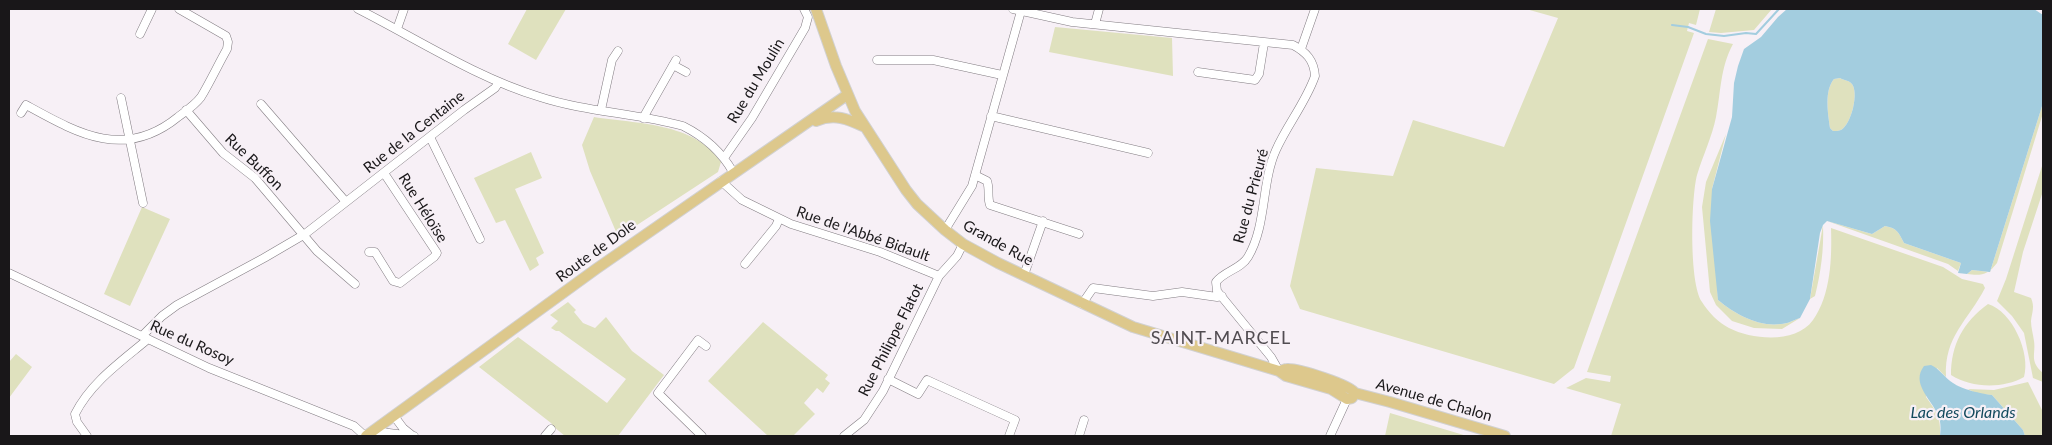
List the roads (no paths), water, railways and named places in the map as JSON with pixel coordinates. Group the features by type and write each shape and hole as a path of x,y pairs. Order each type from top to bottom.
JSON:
{"main road":[{"name":"Grande Rue","path":"816,9 847,95 865,127 913,199 945,230 963,244 1132,327 1349,394"},
{"name":"Route de Dole","path":"368,435 733,172 847,95"},
{"path":"803,126 821,118 837,116 865,127"},
{"name":"Avenue de Chalon","path":"1349,394 1404,406 1505,436"}],"street":[{"path":"140,34 152,9"},
{"path":"21,113 26,105 85,135 104,140 130,139 166,126 200,97 227,50 228,42 226,36 179,9"},
{"path":"358,9 499,82 555,102 669,122 693,131 714,147 733,172"},
{"path":"397,29 404,9"},
{"name":"Rue du Moulin","path":"724,158 752,118 805,28 808,17 804,9"},
{"path":"1095,24 1099,9"},
{"path":"945,230 972,186 1002,75 1017,10 1064,21 1293,45 1303,51 1315,9"},
{"path":"1198,72 1257,79 1264,42"},
{"path":"601,110 612,60 618,51"},
{"name":"Rue du Prieuré","path":"1222,296 1217,291 1216,282 1219,277 1242,265 1248,257 1258,230 1275,150 1315,76 1313,64 1303,51"},
{"path":"877,60 933,60 1002,75"},
{"path":"643,118 674,63 686,72"},
{"name":"Rue de la Centaine","path":"87,436 77,422 75,414 80,404 94,385 145,337 162,316 177,305 305,234 495,88 499,82"},
{"path":"121,98 143,203"},
{"path":"261,104 346,202"},
{"name":"Rue Buffon","path":"186,110 222,153 255,178 305,234"},
{"path":"991,116 1148,153"},
{"path":"430,137 480,240"},
{"name":"Rue Héloïse","path":"369,252 375,252 394,281 400,283 437,253 384,173"},
{"path":"975,175 987,180 989,187 988,201 990,205 1079,234"},
{"name":"Rue de l'Abbé Bidault","path":"722,181 742,200 779,219 880,252 939,276"},
{"name":"Rue de l'Abbé Bidault","path":"745,264 776,226 779,219"},
{"path":"1024,275 1043,221"},
{"path":"305,234 317,250 356,284"},
{"name":"Rue Philippe Flatot","path":"844,436 864,420 888,379 939,276 957,256 963,244"},
{"name":"Rue du Rosoy","path":"9,273 209,368 354,426 368,435"},
{"path":"1082,304 1093,288 1154,296 1182,292 1222,296 1271,357 1279,371"},
{"path":"702,436 658,393 698,340 706,346"},
{"path":"888,379 918,394 927,380 1015,420 1009,436"},
{"path":"1330,436 1349,394"},
{"path":"394,416 402,428 413,436"},
{"path":"1079,436 1084,420"},
{"path":"545,436 551,430"},
{"path":"368,435 413,436"}],"water":[{"path":"1787,9 2034,9 2043,15 2043,103 1990,272 1972,270 1967,274 1958,273 1961,263 1904,243 1901,236 1889,227 1885,226 1872,234 1827,221 1820,233 1810,299 1800,318 1783,324 1764,323 1739,315 1718,300 1710,221 1712,189 1732,117 1734,83 1744,49 1761,37","holes":["1840,78 1850,82 1854,87 1855,93 1853,108 1848,122 1845,127 1833,131 1830,128 1828,96 1834,79"]},
{"name":"Lac des Orlands","path":"1931,365 1957,385 1972,391 1992,395 2023,430 2025,436 1940,436 1939,418 1923,390 1920,378 1924,366"}],"waterway":[{"path":"1672,25 1688,27 1706,34 1724,36 1746,33 1756,34 1779,9"}],"district":[{"name":"SAINT-MARCEL","path":"1221,338"}]}
